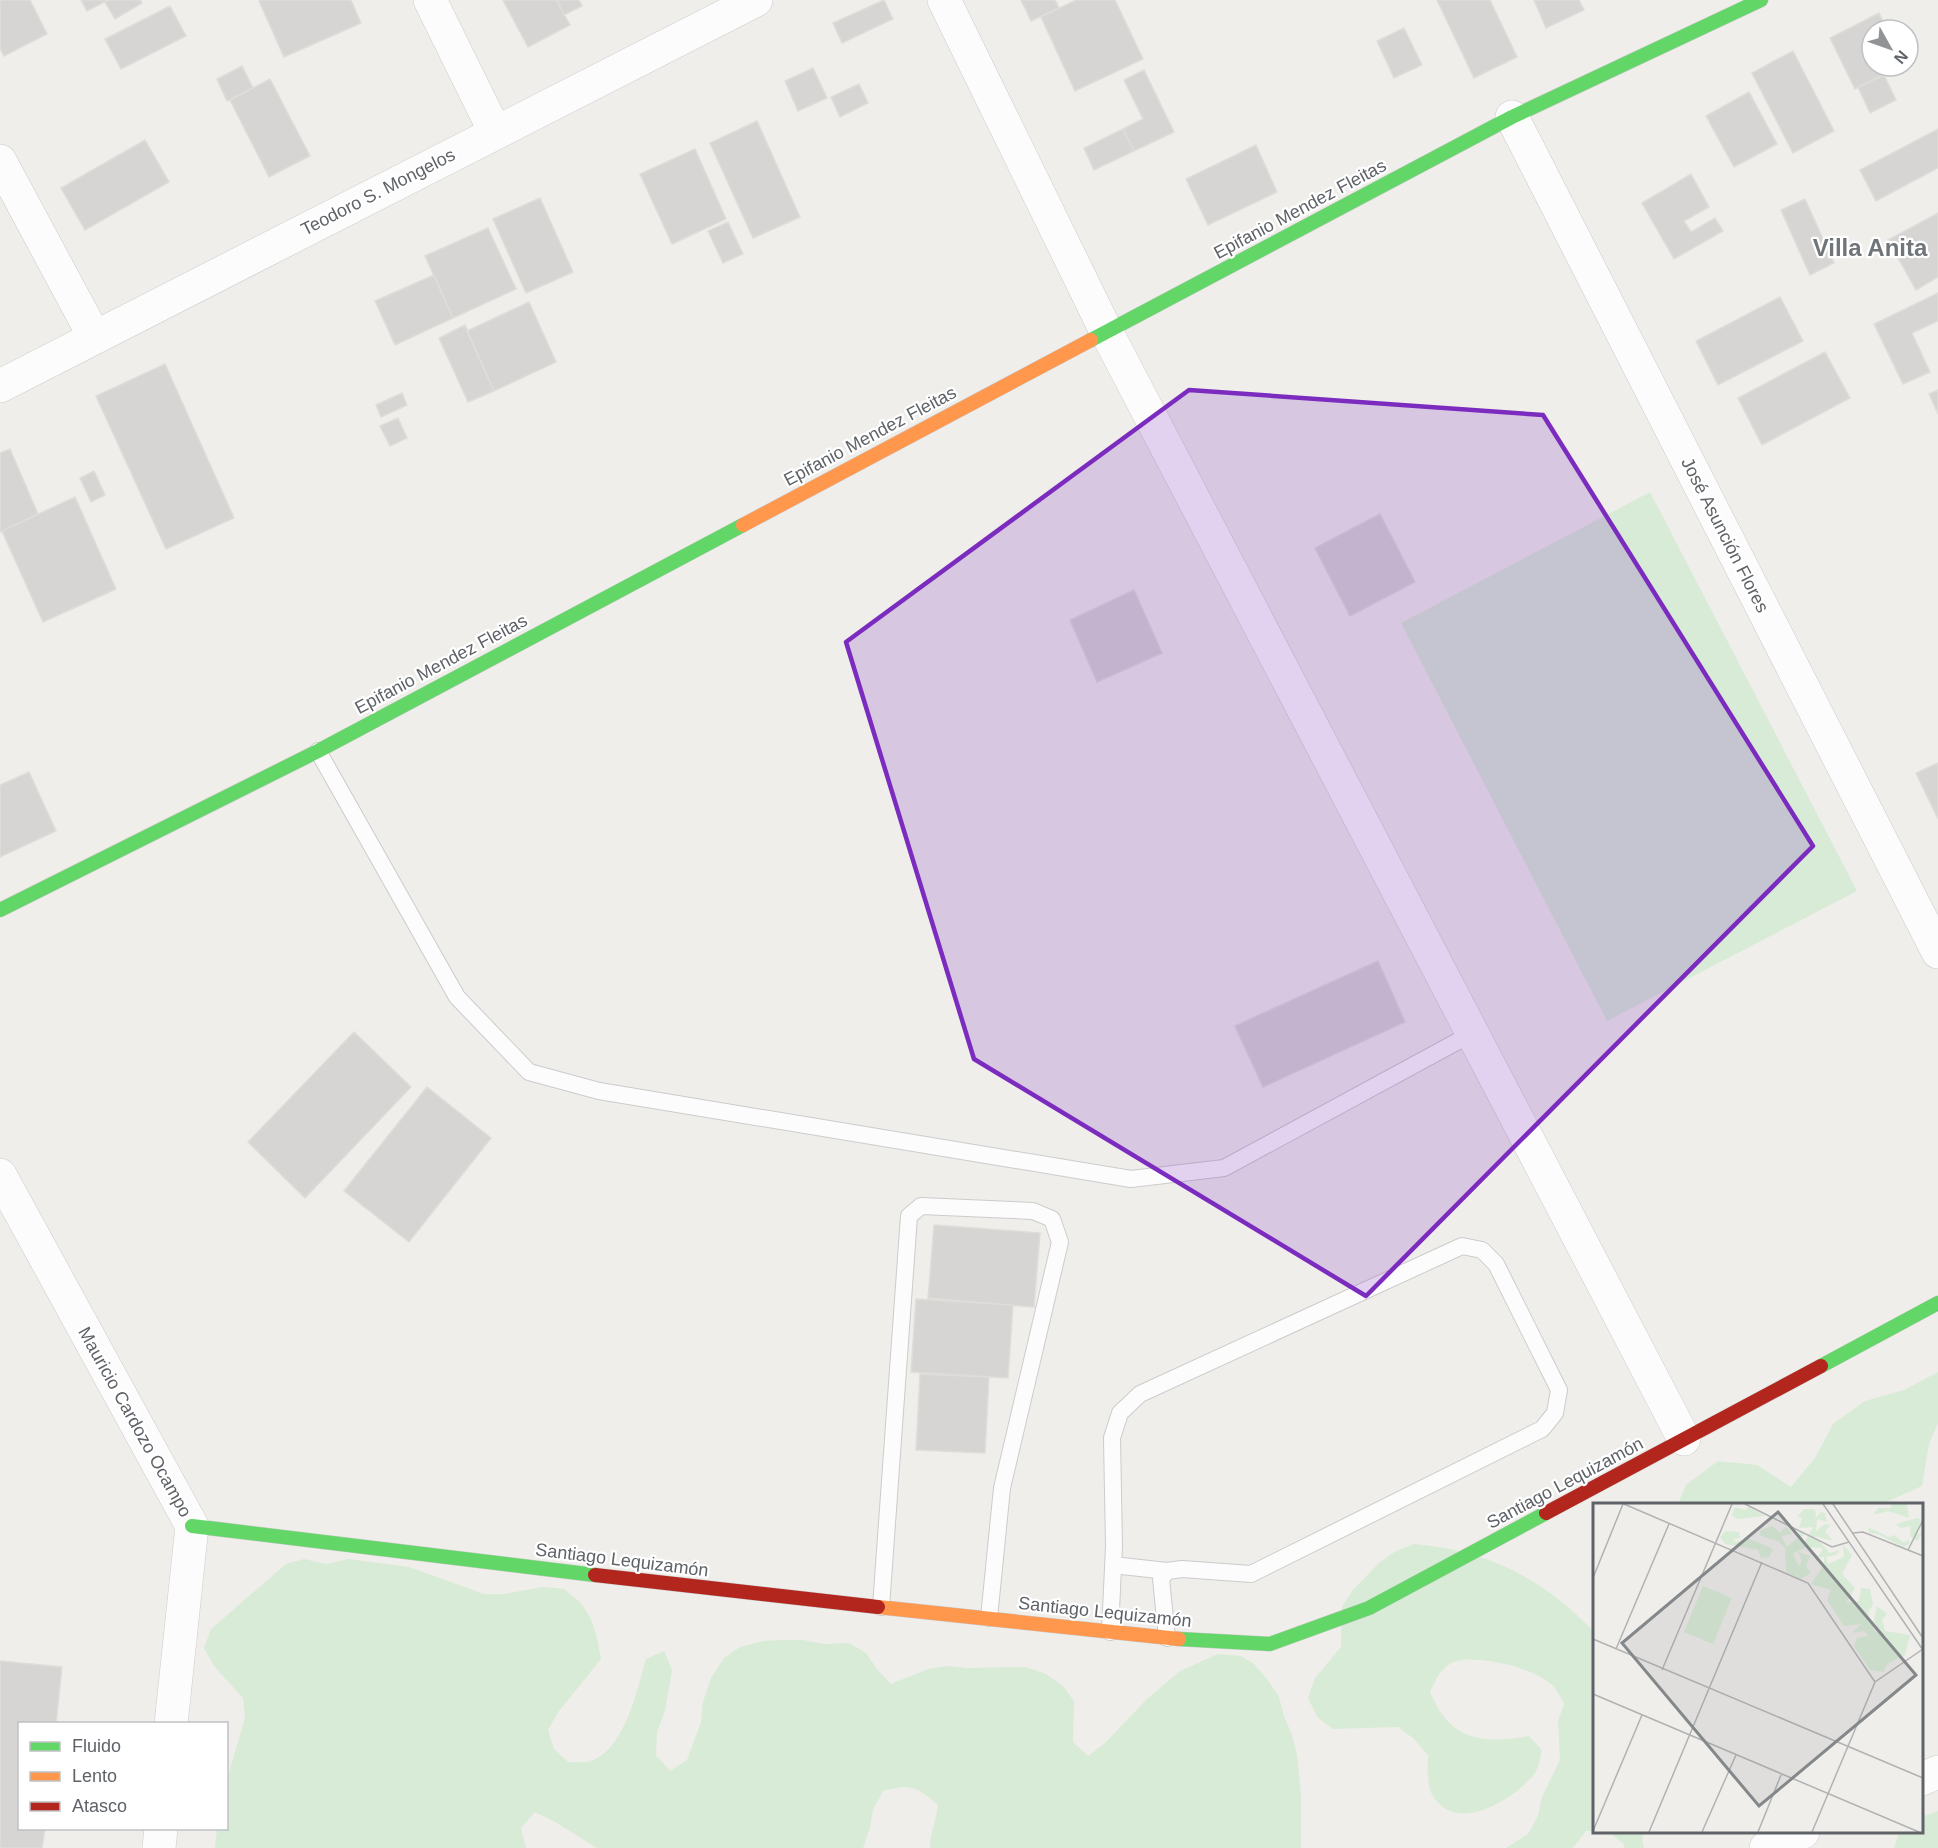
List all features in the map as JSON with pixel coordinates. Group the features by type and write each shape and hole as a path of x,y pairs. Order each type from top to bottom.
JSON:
{"street":[{"path":"430,0 495,132"},
{"name":"Teodoro S. Mongelos","path":"0,386 756,0"},
{"path":"944,0 1106,331 1684,1439"},
{"name":"Epifanio Mendez Fleitas","path":"0,910 318,751 1512,117 1761,0"},
{"name":"José Asunción Flores","path":"1512,117 1938,952"},
{"path":"0,161 94,336"},
{"name":"Mauricio Cardozo Ocampo","path":"0,1175 192,1526 171,1722"},
{"name":"Santiago Lequizamón","path":"192,1526 674,1585 1167,1638 1270,1644 1369,1608 1938,1304"},
{"path":"1923,1779 1938,1772"},
{"path":"159,1848 161,1830"},
{"path":"1766,1848 1801,1833"}],"lane":[{"path":"318,751 457,997 529,1072 599,1091 1131,1179 1224,1168 1473,1033"},
{"path":"881,1607 909,1216 921,1206 1033,1211 1052,1219 1060,1242 1002,1488 989,1618"},
{"path":"1110,1632 1113,1565 1112,1438 1120,1413 1140,1394 1462,1246 1482,1250 1496,1264 1558,1390 1555,1413 1542,1429 1251,1574 1182,1569 1167,1571 1113,1565"},
{"path":"1167,1571 1161,1579 1167,1638"}],"highlighted area":[{"path":"1189,390 1543,415 1813,846 1366,1296 974,1059 846,642"}],"green space":[{"path":"1650,492 1857,891 1607,1021 1401,623"},
{"path":"1938,1372 1938,1423 1929,1444 1922,1486 1884,1503 1678,1503 1686,1485 1718,1461 1757,1465 1791,1487 1815,1458 1833,1424 1865,1401 1904,1390"},
{"path":"1414,1544 1441,1547 1466,1553 1513,1570 1535,1582 1555,1597 1593,1631 1593,1831 1586,1831 1573,1848 1506,1848 1528,1834 1538,1816 1542,1797 1560,1760 1558,1721 1564,1704 1554,1687 1536,1674 1494,1662 1457,1661 1440,1673 1432,1687 1430,1692 1438,1708 1447,1721 1458,1730 1482,1739 1529,1736 1542,1750 1536,1771 1526,1783 1501,1802 1471,1813 1456,1813 1443,1808 1433,1796 1428,1782 1428,1755 1414,1739 1398,1727 1333,1729 1317,1717 1308,1698 1315,1678 1341,1647 1342,1607 1352,1591 1380,1562 1396,1551"},
{"path":"304,1559 326,1564 348,1559 409,1567 484,1594 504,1594 543,1587 564,1589 581,1603 591,1619 601,1659 559,1711 548,1730 554,1749 568,1762 587,1762 600,1756 611,1746 627,1718 646,1659 664,1651 672,1670 665,1711 657,1732 656,1755 670,1771 687,1760 701,1722 703,1702 711,1678 724,1658 740,1647 763,1641 803,1640 824,1644 849,1643 866,1653 891,1684 928,1669 948,1666 1025,1667 1044,1673 1062,1685 1074,1701 1073,1742 1088,1756 1105,1743 1147,1699 1180,1671 1218,1654 1241,1656 1254,1664 1279,1697 1292,1735 1297,1755 1301,1796 1301,1848 930,1848 938,1805 918,1790 907,1787 883,1791 873,1809 870,1828 863,1848 597,1848 535,1812 521,1828 526,1848 215,1848 217,1830 228,1830 228,1776 245,1718 243,1698 214,1666 204,1648 211,1629 286,1564"},
{"path":"1938,1811 1938,1848 1894,1848 1899,1833 1923,1833 1923,1817"},
{"path":"1609,1833 1644,1833 1644,1848 1625,1848 1623,1843"}],"building":[{"path":"0,0 30,0 47,34 4,56 0,48"},
{"path":"81,0 108,0 87,11"},
{"path":"140,0 142,3 115,19 105,2"},
{"path":"351,0 361,23 284,57 259,1"},
{"path":"503,0 556,0 570,25 528,47"},
{"path":"557,0 579,0 582,6 564,15"},
{"path":"884,0 893,19 842,43 833,23"},
{"path":"1021,0 1055,0 1059,8 1031,21"},
{"path":"1076,0 1115,0 1143,59 1075,91 1041,17"},
{"path":"1437,0 1490,0 1517,57 1474,78"},
{"path":"1534,0 1579,0 1584,10 1546,28"},
{"path":"170,6 186,36 121,69 105,39"},
{"path":"1879,13 1881,18 1869,18"},
{"path":"1860,23 1860,78 1877,78 1855,89 1830,38"},
{"path":"1404,28 1422,65 1394,78 1377,41"},
{"path":"1793,51 1834,131 1793,153 1752,73"},
{"path":"242,66 253,88 227,101 217,79"},
{"path":"813,68 827,98 798,111 785,81"},
{"path":"1144,70 1174,132 1134,151 1123,129 1143,119 1124,80"},
{"path":"1878,78 1885,78 1896,100 1870,113 1858,87"},
{"path":"270,79 310,156 269,177 230,100"},
{"path":"859,84 868,103 840,117 831,97"},
{"path":"1749,92 1777,144 1734,167 1706,116"},
{"path":"757,121 800,217 753,238 710,143"},
{"path":"1123,129 1134,151 1094,170 1084,148"},
{"path":"1938,129 1938,168 1876,201 1860,170"},
{"path":"145,140 169,182 85,230 61,188"},
{"path":"1256,145 1277,192 1208,225 1186,179"},
{"path":"695,149 726,219 672,244 640,174"},
{"path":"1691,174 1709,207 1684,221 1691,232 1715,218 1723,231 1674,259 1642,203"},
{"path":"540,198 573,272 526,293 493,219"},
{"path":"1805,199 1834,263 1810,275 1781,210"},
{"path":"1938,213 1938,277 1916,290 1888,240"},
{"path":"728,222 743,254 723,263 708,231"},
{"path":"488,228 516,289 453,318 425,256"},
{"path":"434,275 453,318 395,345 375,301"},
{"path":"1938,293 1938,321 1912,333 1930,372 1903,384 1874,324"},
{"path":"1780,297 1803,341 1718,385 1696,341"},
{"path":"529,302 556,362 494,391 467,331"},
{"path":"465,325 494,391 468,402 439,338"},
{"path":"1825,352 1850,398 1762,445 1738,398"},
{"path":"165,364 234,518 166,549 96,396"},
{"path":"1938,390 1938,414 1929,394"},
{"path":"402,393 407,405 381,417 376,405"},
{"path":"398,418 407,438 390,446 380,426"},
{"path":"10,449 38,514 0,532 0,453"},
{"path":"94,471 105,495 91,502 80,478"},
{"path":"75,497 116,589 43,622 2,531"},
{"path":"1380,514 1415,582 1350,616 1315,548"},
{"path":"1134,590 1162,653 1097,682 1070,620"},
{"path":"1938,763 1938,819 1916,773"},
{"path":"29,772 56,831 0,857 0,785"},
{"path":"1378,961 1405,1022 1263,1087 1235,1026"},
{"path":"354,1032 411,1087 305,1198 248,1142"},
{"path":"427,1087 491,1138 409,1242 344,1191"},
{"path":"934,1225 1040,1233 1034,1307 928,1298"},
{"path":"916,1299 1013,1305 1008,1378 911,1372"},
{"path":"920,1374 989,1377 985,1453 916,1450"},
{"path":"0,1661 62,1667 56,1722 18,1722 18,1830 45,1830 42,1848 0,1848"}],"traffic: fast":[{"path":"1091,340 1512,117 1761,0"},
{"path":"0,910 318,751 743,525"},
{"path":"1821,1366 1938,1303"},
{"path":"1179,1639 1270,1644 1369,1608 1546,1513"},
{"path":"192,1526 595,1575"}],"traffic: slow":[{"path":"743,525 1091,340"},
{"path":"878,1607 1179,1639"}],"traffic: jam":[{"path":"1546,1513 1821,1366"},
{"path":"595,1575 878,1607"}],"district":[{"name":"Villa Anita","path":"1870,248"}]}
